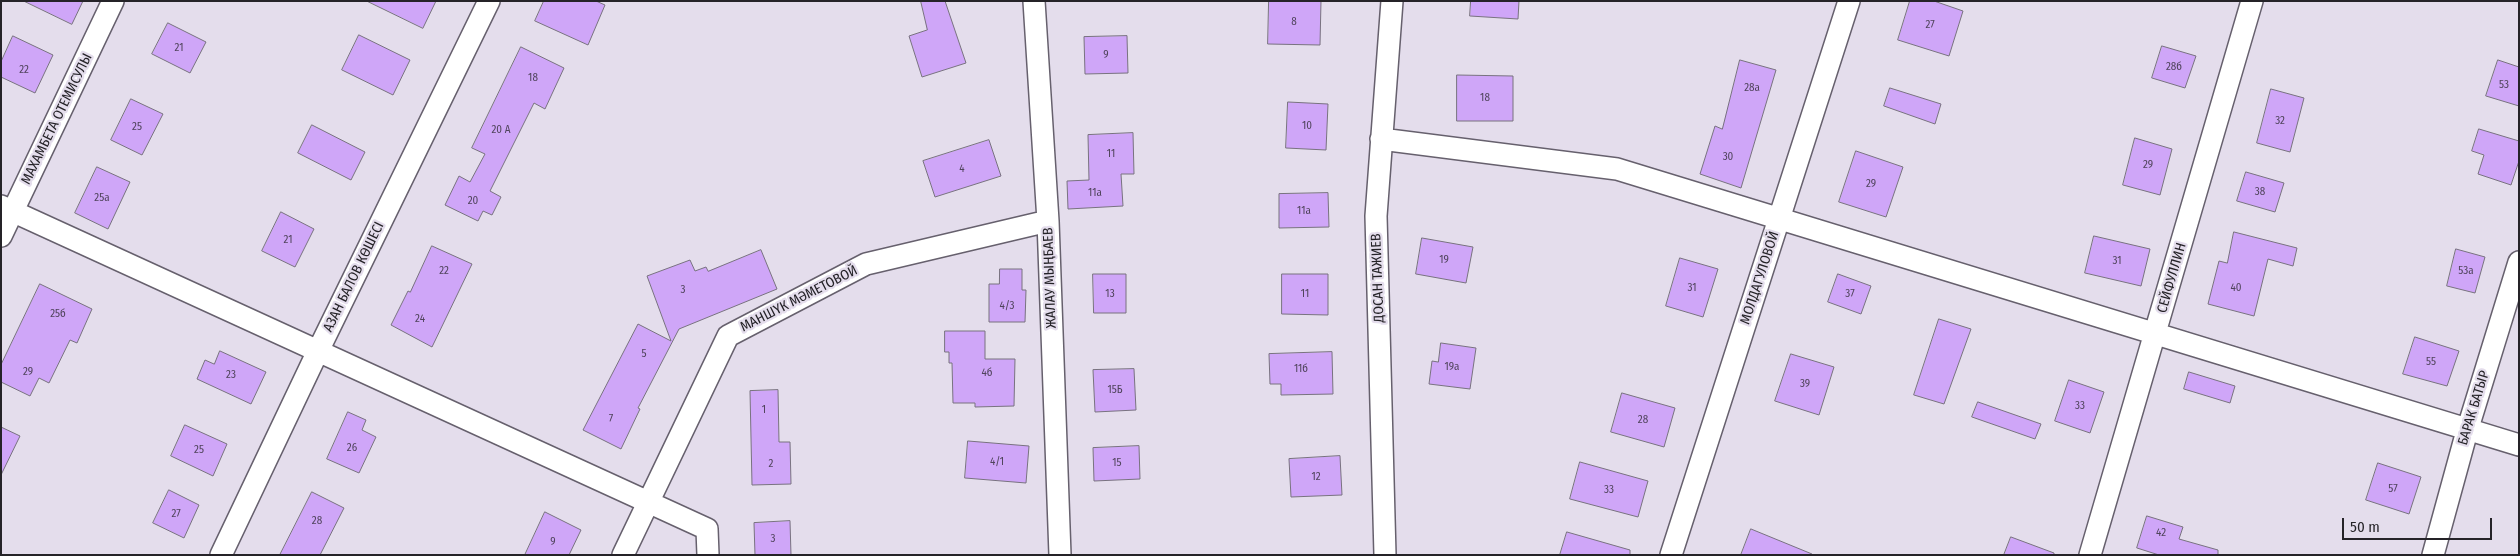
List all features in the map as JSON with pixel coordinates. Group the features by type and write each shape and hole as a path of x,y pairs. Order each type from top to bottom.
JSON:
{"street":[{"name":"МАХАМБЕТА ОТЕМИСУЛЫ","path":"1,236 7,209 114,1"},
{"name":"АЗАН БАЛОВ КӨШЕСІ","path":"221,555 318,351 489,1"},
{"name":"ЖАЛАУ МЫҢБАЕВ","path":"1034,1 1048,221 1060,555"},
{"name":"ДОСАН ТАЖИЕВ","path":"1385,555 1376,216 1392,1"},
{"name":"МОЛДАГУЛОВОЙ","path":"1671,555 1849,1"},
{"name":"СЕЙФУЛЛИН","path":"2090,555 2156,336 2252,1"},
{"path":"1381,139 1617,169 2519,446"},
{"path":"7,209 707,529 708,555"},
{"name":"МАНШҮК МӘМЕТОВОЙ","path":"623,555 728,336 866,264 1048,221"},
{"name":"БАРАК БАТЫР","path":"2432,555 2467,431 2519,262"}],"building":[{"path":"24,1 83,1 72,24"},
{"path":"367,1 436,1 423,28"},
{"path":"544,1 596,1 605,5 588,45 535,21"},
{"path":"921,1 945,1 966,63 922,77 909,36 927,30"},
{"path":"1269,1 1321,1 1320,45 1268,44"},
{"path":"1471,1 1519,1 1518,19 1470,16"},
{"path":"1910,1 1934,1 1963,11 1949,56 1898,40"},
{"path":"168,23 206,42 190,73 152,54"},
{"path":"359,35 410,60 393,95 342,70"},
{"path":"13,36 53,55 35,93 1,77 1,62"},
{"path":"1127,36 1128,73 1085,74 1084,37"},
{"path":"2162,46 2196,56 2185,88 2152,78"},
{"path":"521,47 564,68 545,109 534,103 490,191 501,197 492,215 483,211 478,221 445,205 459,176 470,182 485,154 472,148"},
{"path":"1740,60 1776,70 1741,188 1700,174 1715,126 1722,129"},
{"path":"2498,60 2519,67 2519,106 2486,96"},
{"path":"1457,75 1513,76 1513,121 1457,121"},
{"path":"1890,88 1941,104 1935,124 1884,106"},
{"path":"2271,89 2304,98 2290,152 2257,143"},
{"path":"131,99 163,114 142,155 111,140"},
{"path":"1288,102 1328,104 1326,150 1286,148"},
{"path":"312,125 365,152 351,180 298,153"},
{"path":"2479,129 2519,141 2519,161 2511,185 2478,174 2484,155 2472,151"},
{"path":"1133,133 1134,174 1121,174 1123,206 1068,209 1067,181 1089,180 1088,135"},
{"path":"2135,138 2172,149 2160,195 2123,185"},
{"path":"989,140 1001,176 935,197 923,161"},
{"path":"1856,151 1903,167 1886,217 1839,202"},
{"path":"97,167 130,182 108,229 75,213"},
{"path":"2246,172 2284,183 2275,212 2237,201"},
{"path":"1328,193 1329,227 1279,228 1279,194"},
{"path":"281,212 314,229 295,267 262,251"},
{"path":"2234,232 2297,248 2293,266 2268,259 2254,316 2208,304 2219,261 2227,263"},
{"path":"2094,236 2150,249 2141,286 2085,273"},
{"path":"1422,238 1473,247 1466,283 1416,274"},
{"path":"432,246 472,264 432,347 391,325 408,291 410,292"},
{"path":"2456,249 2485,257 2475,293 2447,286"},
{"path":"761,250 777,289 679,329 638,408 640,409 621,449 583,430 638,324 671,341 647,276 690,260 695,271 706,267 708,271"},
{"path":"1680,258 1718,269 1703,317 1666,306"},
{"path":"1000,269 1022,269 1022,290 1026,290 1025,322 989,322 989,284 999,284"},
{"path":"1093,274 1126,274 1126,313 1094,313"},
{"path":"1282,274 1328,274 1328,315 1282,314"},
{"path":"1838,274 1871,286 1861,314 1828,302"},
{"path":"40,284 92,309 77,343 70,340 49,383 39,378 30,396 1,382 1,365"},
{"path":"1939,319 1971,329 1944,404 1914,395"},
{"path":"945,331 985,331 985,359 1015,359 1014,406 975,407 975,403 953,403 952,363 949,363 949,352 945,352"},
{"path":"2415,337 2459,351 2447,386 2403,374"},
{"path":"1441,343 1476,348 1470,389 1429,384 1432,361 1438,362"},
{"path":"220,351 266,372 251,404 197,379 205,360 214,364"},
{"path":"1332,352 1333,394 1281,395 1281,384 1270,384 1269,354"},
{"path":"1791,354 1834,367 1819,415 1775,401"},
{"path":"1134,369 1136,410 1095,412 1093,370"},
{"path":"2189,372 2235,386 2230,403 2184,389"},
{"path":"2069,380 2104,392 2090,433 2055,421"},
{"path":"778,390 779,442 790,442 791,484 752,485 750,391"},
{"path":"1622,393 1675,408 1664,447 1611,432"},
{"path":"1978,402 2041,424 2035,439 1972,417"},
{"path":"348,412 366,420 362,430 376,437 359,473 327,459"},
{"path":"185,425 227,444 213,476 171,456"},
{"path":"1,427 20,436 1,475"},
{"path":"968,441 1029,446 1026,483 965,478"},
{"path":"1139,446 1140,479 1094,481 1093,448"},
{"path":"1340,456 1342,495 1291,497 1289,459"},
{"path":"1580,462 1648,481 1638,517 1570,499"},
{"path":"2378,463 2421,477 2409,514 2366,500"},
{"path":"169,490 199,505 184,538 153,523"},
{"path":"312,492 344,508 320,555 280,555"},
{"path":"545,512 581,530 569,555 525,555"},
{"path":"2147,516 2183,527 2179,539 2218,550 2218,555 2159,555 2137,548"},
{"path":"790,521 791,555 755,555 754,523"},
{"path":"1751,529 1812,554 1812,555 1741,555"},
{"path":"1567,532 1630,550 1630,555 1560,555"},
{"path":"2011,537 2054,553 2054,555 2004,555"}]}
